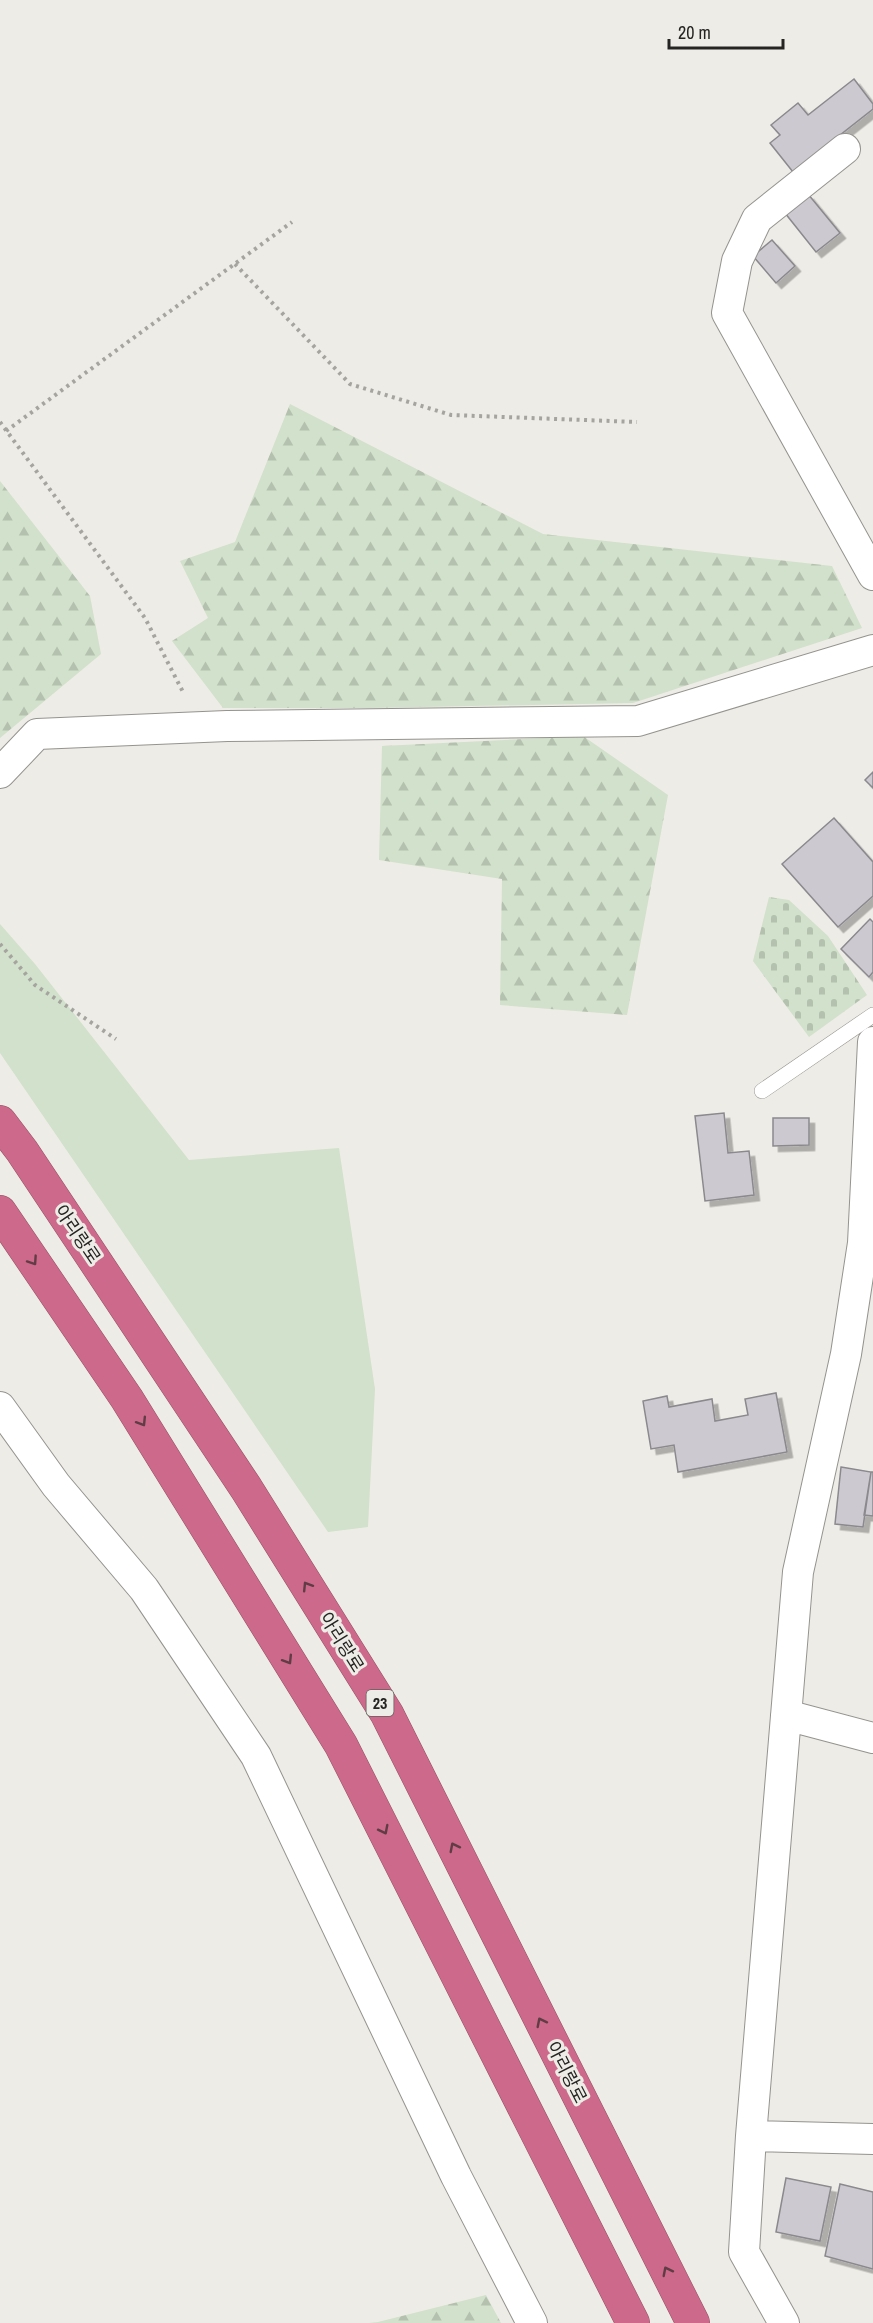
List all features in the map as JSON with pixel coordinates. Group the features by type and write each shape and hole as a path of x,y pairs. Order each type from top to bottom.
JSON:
{"highway":[{"name":"아리랑로","path":"0,1122 22,1150 240,1478 387,1714 693,2323"},
{"path":"0,1212 127,1399 340,1745 633,2323"}],"street":[{"path":"845,149 757,219 736,261 727,313 873,575"},
{"path":"0,773 37,734 200,728 638,721 873,650"},
{"path":"784,2323 744,2252 751,2136 798,1572 846,1354 863,1243 873,1042"},
{"path":"0,1407 56,1485 144,1589 256,1756 456,2176 532,2323"},
{"path":"786,1715 873,1738"},
{"path":"751,2136 873,2139"}],"lane":[{"path":"762,1091 873,1015"}],"path":[{"path":"6,431 292,222"},
{"path":"235,264 350,384 451,415 637,422"},
{"path":"0,422 145,618 200,728"},
{"path":"0,944 35,985 116,1039"}],"green space":[{"path":"290,404 543,534 832,566 862,628 633,703 223,708 172,641 208,618 180,561 235,542"},
{"path":"0,481 90,596 101,654 0,738"},
{"path":"583,736 668,795 627,1015 500,1005 502,879 379,860 382,746"},
{"path":"769,897 789,900 828,936 867,995 809,1037 753,961"},
{"path":"0,924 35,964 189,1160 339,1148 375,1389 368,1527 328,1532 0,1053"},
{"path":"486,2295 501,2323 369,2323 378,2322"}],"building":[{"path":"854,79 873,104 873,109 793,172 770,143 780,135 771,125 798,103 808,115"},
{"path":"808,194 840,233 816,252 785,213"},
{"path":"772,240 795,266 776,283 753,256"},
{"path":"873,772 873,788 865,780"},
{"path":"834,818 873,862 873,896 838,927 782,864"},
{"path":"870,919 873,922 873,972 869,977 841,949"},
{"path":"724,1113 728,1153 749,1151 754,1195 705,1201 695,1116"},
{"path":"773,1118 809,1118 809,1145 773,1146"},
{"path":"776,1393 787,1452 678,1472 674,1445 651,1449 643,1401 667,1396 669,1407 712,1399 715,1421 748,1415 745,1399"},
{"path":"841,1467 871,1472 863,1527 835,1524"},
{"path":"871,1472 873,1472 873,1516 864,1515"},
{"path":"786,2178 831,2187 820,2241 776,2232"},
{"path":"840,2184 873,2192 873,2269 825,2256"}]}
